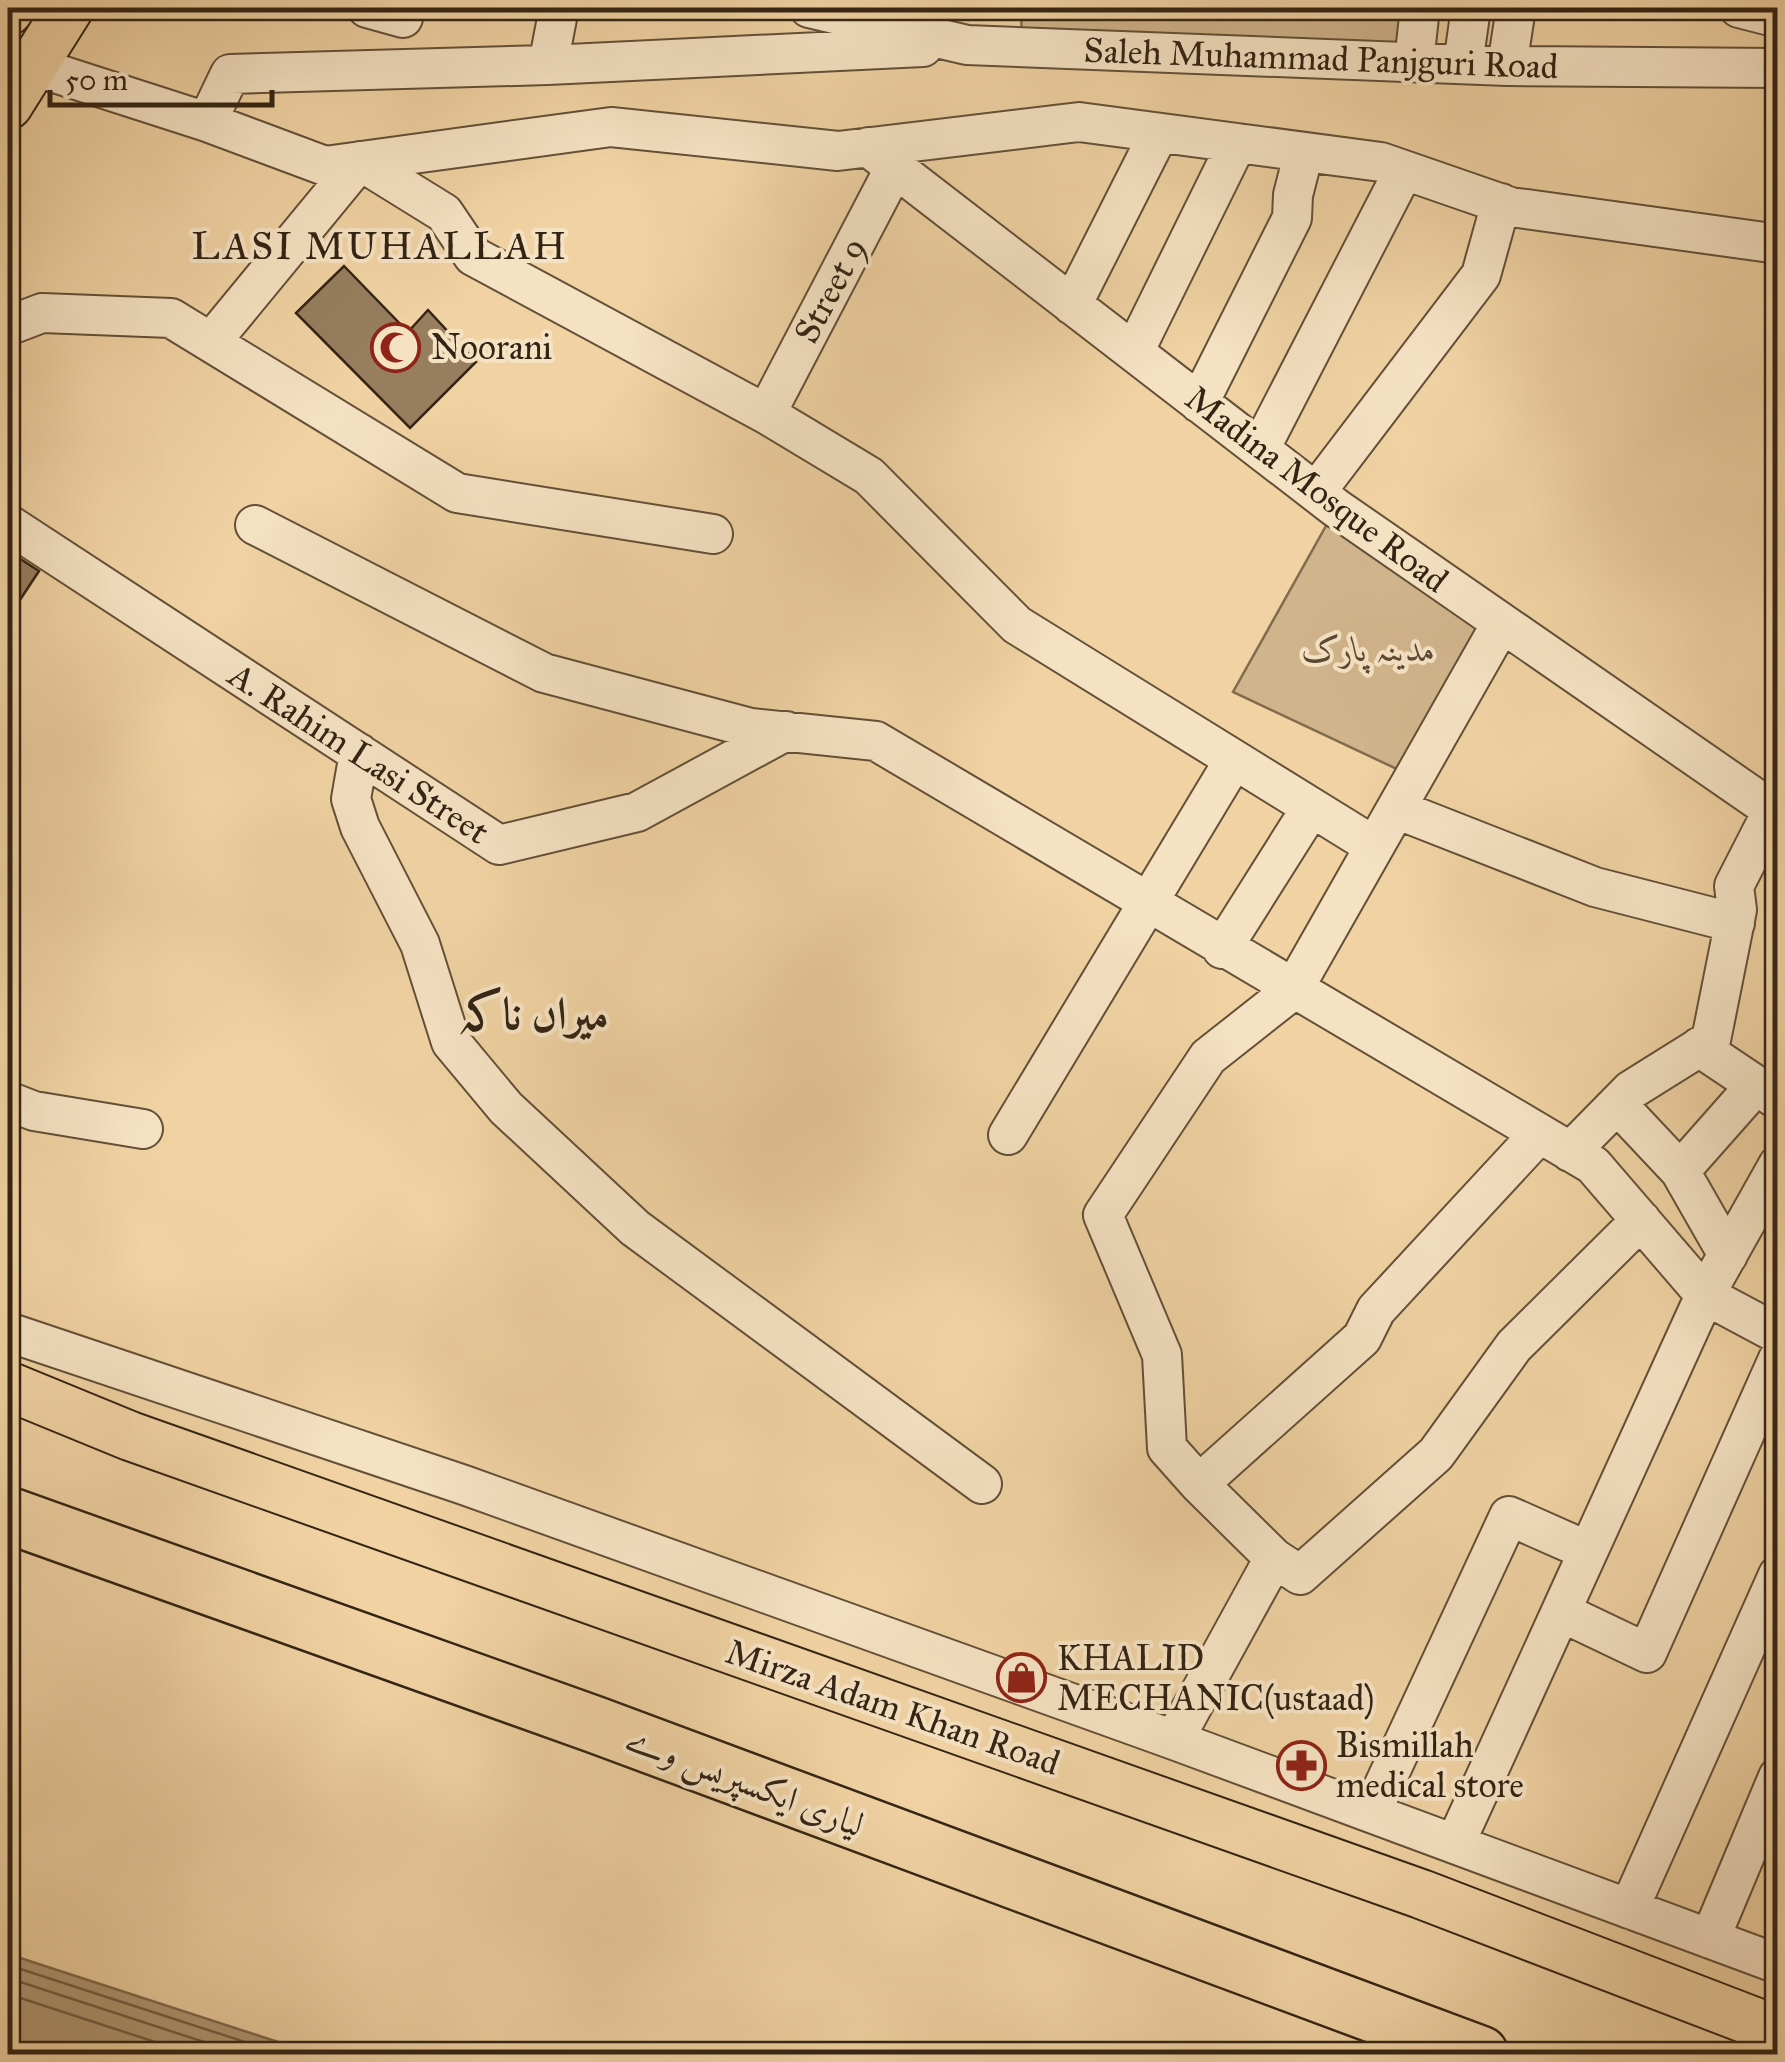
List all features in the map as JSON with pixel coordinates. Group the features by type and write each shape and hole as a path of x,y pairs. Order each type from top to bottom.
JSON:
{"highway":[{"name":"لیاری ایکسپریس وے","path":"8,1515 596,1725 1480,2054"}],"main road":[{"path":"8,105 20,60 68,8"},
{"name":"Mirza Adam Khan Road","path":"8,1386 167,1450 1421,1894 1778,2032"}],"street":[{"path":"367,8 403,18"},
{"path":"548,65 560,8"},
{"name":"Saleh Muhammad Panjguri Road","path":"809,8 967,45 1508,66 1778,68"},
{"path":"1414,62 1420,8"},
{"path":"1463,64 1471,8"},
{"path":"1508,66 1516,8"},
{"path":"1739,8 1778,18"},
{"path":"207,122 230,74 548,65 967,45"},
{"path":"20,60 326,166 611,127 881,157 1079,122 1381,162 1501,203 1778,244"},
{"path":"1072,305 1159,132"},
{"path":"1134,352 1236,143"},
{"path":"1199,403 1292,218 1304,152"},
{"name":"Madina Mosque Road","path":"881,157 1316,492 1500,624 1775,808"},
{"name":"Street 9","path":"766,414 881,157"},
{"path":"212,342 360,161"},
{"path":"360,161 444,213 473,256 766,414 869,476 1017,625 1374,846"},
{"path":"1260,449 1404,170"},
{"path":"1316,492 1481,276 1501,203"},
{"path":"8,326 42,313 171,318 457,493 713,534"},
{"name":"A. Rahim Lasi Street","path":"8,524 499,846 637,812 786,732"},
{"path":"255,525 544,673 750,728 876,741 1593,1165 1705,1294 1778,1334"},
{"path":"1500,624 1293,990 1208,1057 1103,1215 1162,1356 1167,1448 1274,1558 1300,1575 1436,1454 1514,1346 1641,1220"},
{"path":"359,753 352,799 360,828 420,944 451,1042 495,1095 635,1228 982,1484"},
{"path":"1008,1135 1234,760"},
{"path":"1222,949 1311,808"},
{"path":"1199,1484 1362,1338 1376,1310 1554,1143 1711,1040 1737,910 1734,886 1775,808"},
{"path":"1396,809 1595,887 1735,922"},
{"path":"1680,1172 1767,1092 1699,1047"},
{"path":"8,1101 34,1111 143,1129"},
{"path":"1617,1104 1680,1172 1728,1255"},
{"path":"1455,1844 1705,1294 1778,1165"},
{"path":"8,1332 482,1492 1174,1740 1778,1964"},
{"path":"1561,1612 1646,1653 1778,1360"},
{"path":"1372,1813 1508,1516 1588,1551"},
{"path":"1174,1740 1274,1558"},
{"path":"1629,1909 1778,1575"},
{"path":"1710,1939 1778,1777"}],"green space":[{"path":"1021,8 1420,8 1414,62 1022,48"},
{"name":"مدینہ پارک","path":"1336,508 1501,624 1416,778 1233,692"}],"water":[{"path":"8,1954 315,2054 8,2054"}],"building":[{"name":"Noorani","path":"344,266 408,332 428,310 476,362 410,428 296,313"},
{"path":"8,551 39,571 8,618"}],"place":[{"name":"Noorani","path":"396,347"},
{"name":"KHALID MECHANIC(ustaad)","path":"1022,1678"},
{"name":"Bismillah medical store","path":"1301,1765"}],"district":[{"name":"LASI MUHALLAH","path":"380,246"},
{"name":"میراں ناکہ","path":"533,1013"}]}
